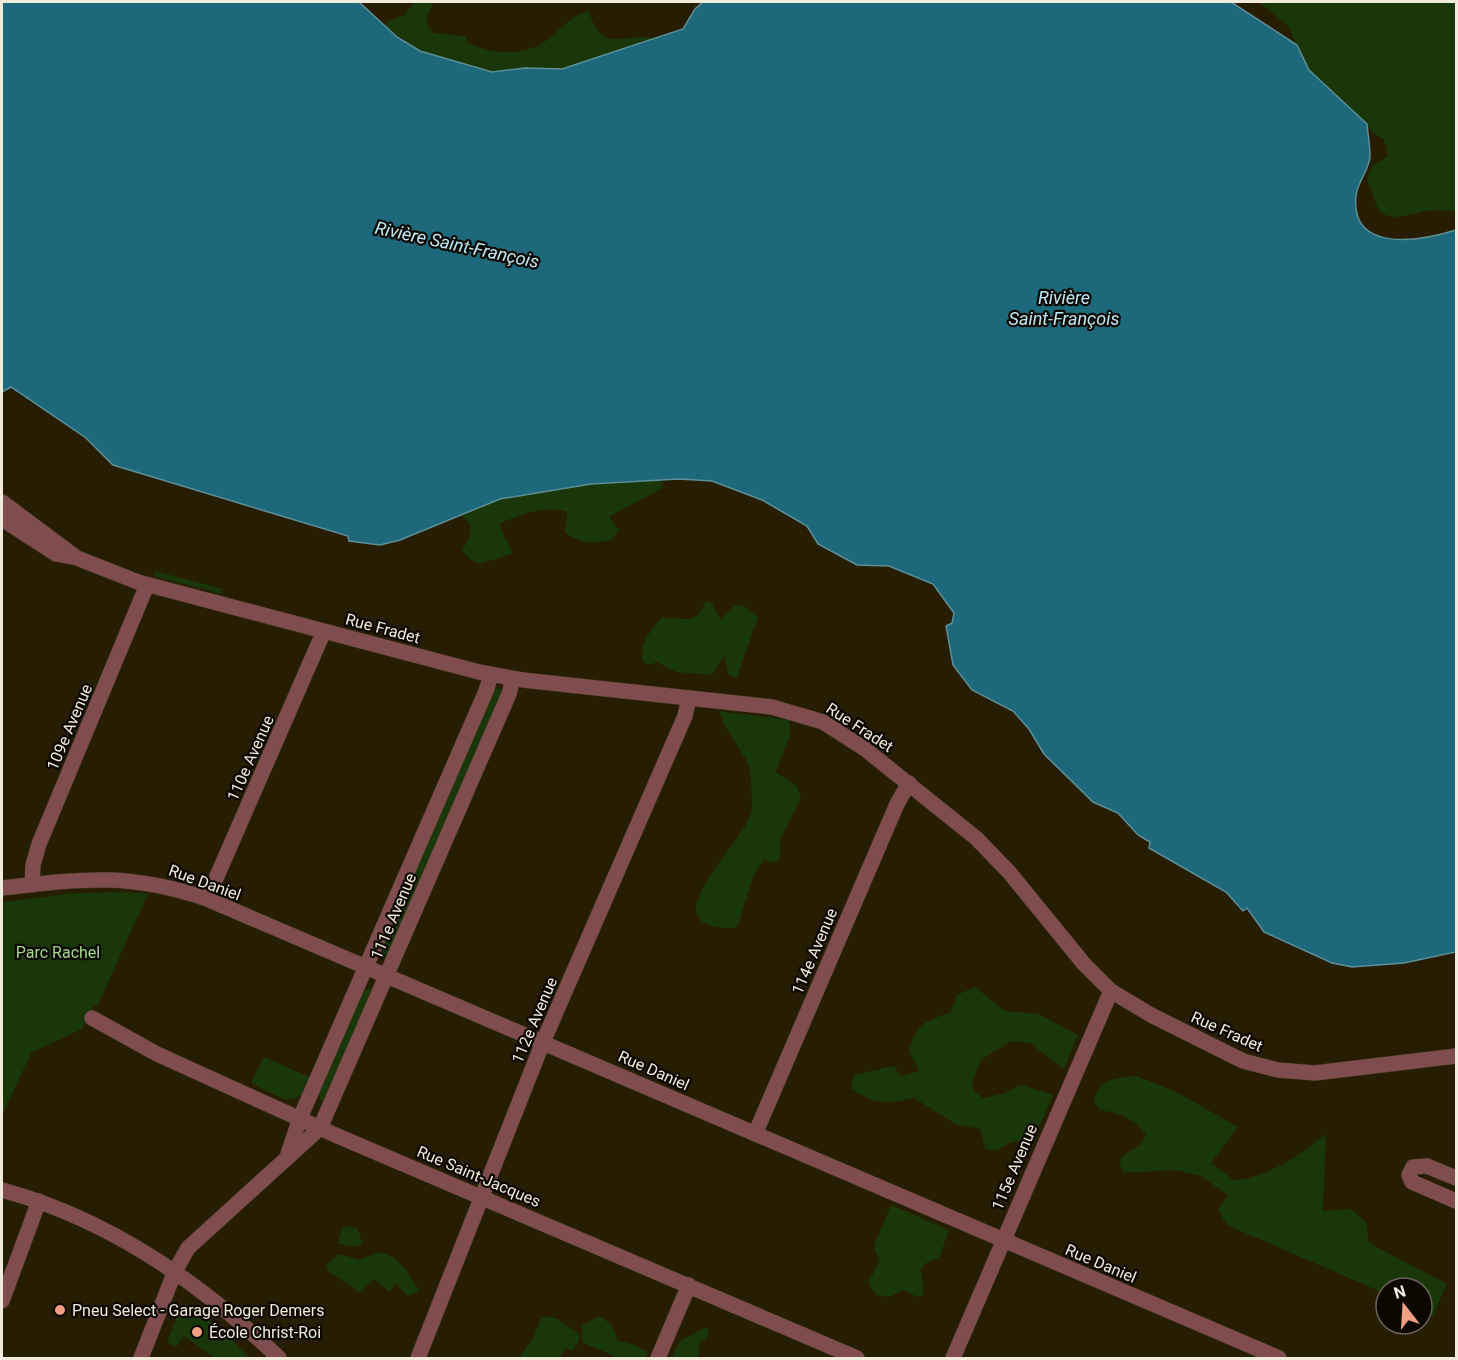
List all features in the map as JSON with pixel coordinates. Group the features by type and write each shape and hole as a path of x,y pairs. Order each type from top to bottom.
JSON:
{"street":[{"name":"Rue Fradet","path":"2,503 77,558"},
{"name":"Rue Fradet","path":"2,519 50,551 77,558 147,585 491,675 780,708 812,717 852,740 954,819 993,855 1093,974 1111,991 1151,1015 1226,1053 1278,1070 1315,1073 1456,1056"},
{"name":"109e Avenue","path":"32,885 33,866 39,844 147,585"},
{"name":"110e Avenue","path":"207,899 324,631"},
{"name":"111e Avenue","path":"288,1154 300,1118 491,675"},
{"name":"111e Avenue","path":"141,1359 175,1271 188,1248 288,1154 320,1128 509,694 513,678"},
{"name":"112e Avenue","path":"418,1359 543,1042 685,716 689,698"},
{"name":"114e Avenue","path":"755,1134 897,804 909,783"},
{"name":"Rue Daniel","path":"2,888 79,880 129,879 161,884 207,899 1279,1359"},
{"name":"115e Avenue","path":"953,1359 1111,991"},
{"name":"Rue Saint-Jacques","path":"92,1018 146,1048 320,1128 857,1359"},
{"path":"1456,1178 1420,1165 1413,1167 1409,1175 1412,1182 1456,1201"},
{"path":"2,1190 39,1201 99,1227 175,1271 227,1310 279,1359"},
{"path":"2,1301 39,1201"},
{"path":"658,1359 688,1285"}],"green space":[{"path":"414,2 434,2 427,16 428,26 435,33 465,36 467,42 497,52 518,52 538,46 571,20 588,11 596,28 605,37 656,39 562,69 525,68 492,72 420,51 384,26 390,20 405,15"},
{"path":"1259,2 1456,2 1456,211 1427,211 1396,217 1385,215 1380,211 1367,180 1372,166 1388,156 1384,139 1373,133 1367,124 1309,70 1288,26"},
{"path":"663,480 661,489 609,517 619,530 613,539 588,542 571,537 565,533 567,512 551,509 534,511 500,523 512,554 479,564 469,559 462,550 468,541 471,526 462,515 500,499 591,484"},
{"path":"155,571 223,589 222,594 153,576"},
{"path":"706,601 711,602 720,619 734,606 743,605 758,617 737,678 728,674 724,656 712,675 676,672 657,662 649,665 643,662 644,644 653,627 662,618 693,618"},
{"path":"495,688 501,689 501,696 387,959 383,959 382,950"},
{"path":"719,711 789,720 790,734 776,772 796,785 801,798 780,840 780,858 775,863 764,860 754,875 737,928 709,925 697,915 698,900 707,881 747,823 752,809 749,766 725,726"},
{"name":"Parc Rachel","path":"75,893 148,894 97,1007 94,1005 82,1029 31,1053 2,1116 2,902"},
{"path":"975,987 1005,1011 1039,1014 1078,1035 1064,1069 1030,1043 1011,1041 981,1060 972,1083 975,1092 983,1098 1002,1094 1021,1085 1053,1095 1035,1137 1009,1143 996,1151 985,1149 980,1129 955,1124 914,1098 882,1102 867,1098 851,1089 854,1075 894,1066 901,1076 919,1071 909,1051 915,1034 923,1024 951,1012 957,995"},
{"path":"371,988 373,994 324,1100 321,1101 319,1094 364,990"},
{"path":"264,1057 312,1078 306,1089 293,1099 286,1099 251,1083"},
{"path":"1137,1076 1178,1093 1238,1127 1211,1163 1235,1181 1272,1169 1293,1158 1326,1134 1323,1211 1351,1209 1366,1222 1369,1243 1432,1276 1374,1276 1374,1289 1227,1225 1218,1210 1228,1195 1201,1176 1176,1170 1123,1173 1120,1165 1121,1157 1141,1144 1146,1135 1131,1121 1120,1115 1100,1110 1094,1103 1103,1084 1115,1079"},
{"path":"891,1205 949,1230 939,1258 926,1263 921,1269 924,1295 918,1297 903,1290 889,1297 876,1295 868,1283 879,1263 874,1245"},
{"path":"348,1226 357,1228 362,1241 358,1247 338,1244 342,1229"},
{"path":"378,1252 397,1261 420,1291 408,1296 395,1283 390,1292 374,1279 360,1293 328,1271 326,1265 340,1254 359,1260"},
{"path":"1434,1277 1447,1284 1434,1313"},
{"name":"École Christ-Roi","path":"186,1303 217,1326 251,1358 215,1358 184,1336 176,1347 167,1343 181,1305"},
{"path":"547,1316 558,1319 579,1334 578,1344 572,1351 566,1348 560,1356 562,1358 518,1358 533,1339 541,1318"},
{"path":"598,1316 611,1325 617,1340 648,1352 646,1358 618,1358 582,1342 582,1326"},
{"path":"706,1327 709,1330 707,1337 698,1345 700,1352 698,1358 671,1358 680,1341"}],"water":[{"name":"Rivière Saint-François","path":"2,2 359,2 397,37 420,51 492,72 525,68 562,69 683,29 695,9 703,2 1231,2 1297,45 1309,70 1367,124 1370,157 1356,196 1357,215 1364,227 1376,235 1391,239 1425,237 1456,230 1456,952 1404,963 1352,967 1332,963 1264,932 1247,908 1243,911 1226,892 1149,848 1150,842 1138,835 1118,813 1093,802 1044,754 1029,729 1013,711 972,690 953,665 946,626 952,623 954,613 933,584 889,566 857,565 818,544 807,526 762,500 712,481 679,479 591,484 500,499 400,540 380,545 349,541 348,536 113,465 86,438 11,387 2,392"}],"place":[{"name":"Pneu Select - Garage Roger Demers","path":"60,1310"},
{"name":"École Christ-Roi","path":"197,1332"}]}
